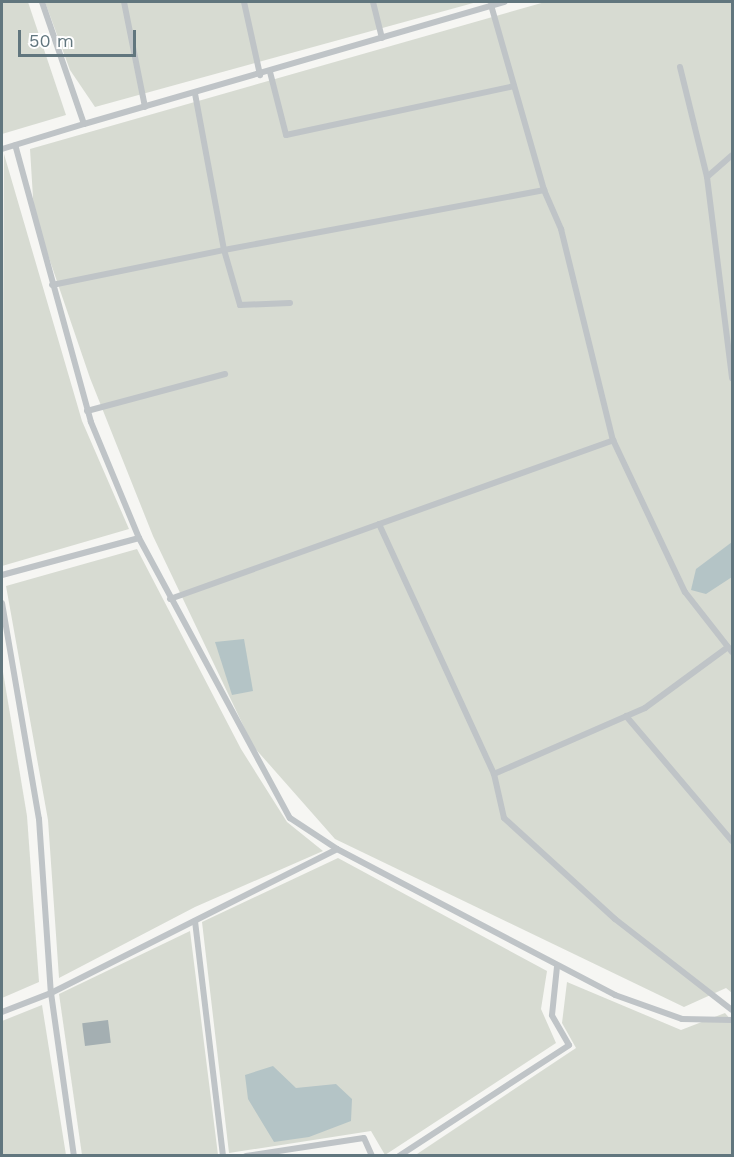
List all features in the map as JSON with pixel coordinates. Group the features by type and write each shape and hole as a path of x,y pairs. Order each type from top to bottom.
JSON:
{"lane":[{"path":"42,2 84,124"},
{"path":"124,2 145,107"},
{"path":"244,2 260,75"},
{"path":"373,2 382,38"},
{"path":"2,149 505,2"},
{"path":"491,5 544,190 561,229 613,440 685,592 730,650 626,716 494,774"},
{"path":"680,67 707,177 724,281 726,330 732,378"},
{"path":"270,72 286,135 514,86"},
{"path":"195,93 224,250 240,304 290,303"},
{"path":"15,145 87,411 139,538 290,818 337,849 557,967 682,1019 732,1020"},
{"path":"707,177 732,155"},
{"path":"52,285 544,190"},
{"path":"726,330 732,325"},
{"path":"87,411 225,375"},
{"path":"170,599 613,440"},
{"path":"380,524 494,774 504,818 615,919 732,1010"},
{"path":"2,575 139,538"},
{"path":"2,603 39,819 51,993 74,1155"},
{"path":"626,716 732,842"},
{"path":"2,1012 51,993 337,849"},
{"path":"195,921 224,1155"},
{"path":"399,1155 569,1045 552,1015 557,967"},
{"path":"246,1155 364,1138 372,1155"}],"shaded area":[{"path":"2,2 28,2 66,115 2,134"},
{"path":"45,2 477,2 95,107 70,70"},
{"path":"545,2 732,2 732,993 726,988 684,1007 335,839 253,746 153,536 90,378 34,214 30,149"},
{"path":"4,154 82,421 129,529 2,566"},
{"path":"732,542 732,577 706,594 691,590 696,569"},
{"path":"137,549 241,749 287,822 323,851 195,907 59,978 48,820 6,586"},
{"path":"244,639 253,691 232,695 215,642"},
{"path":"2,666 27,816 39,982 2,998"},
{"path":"338,858 547,971 541,1009 556,1043 385,1155 371,1131 229,1153 202,922"},
{"path":"190,931 218,1155 82,1155 59,994"},
{"path":"567,982 681,1030 725,1013 732,1021 732,1155 414,1156 576,1048 562,1023"},
{"path":"42,1005 66,1155 2,1155 2,1021"},
{"path":"273,1066 296,1088 336,1084 352,1099 351,1121 309,1137 274,1142 248,1099 245,1075"}],"building":[{"path":"108,1020 111,1043 85,1046 82,1023"}]}
